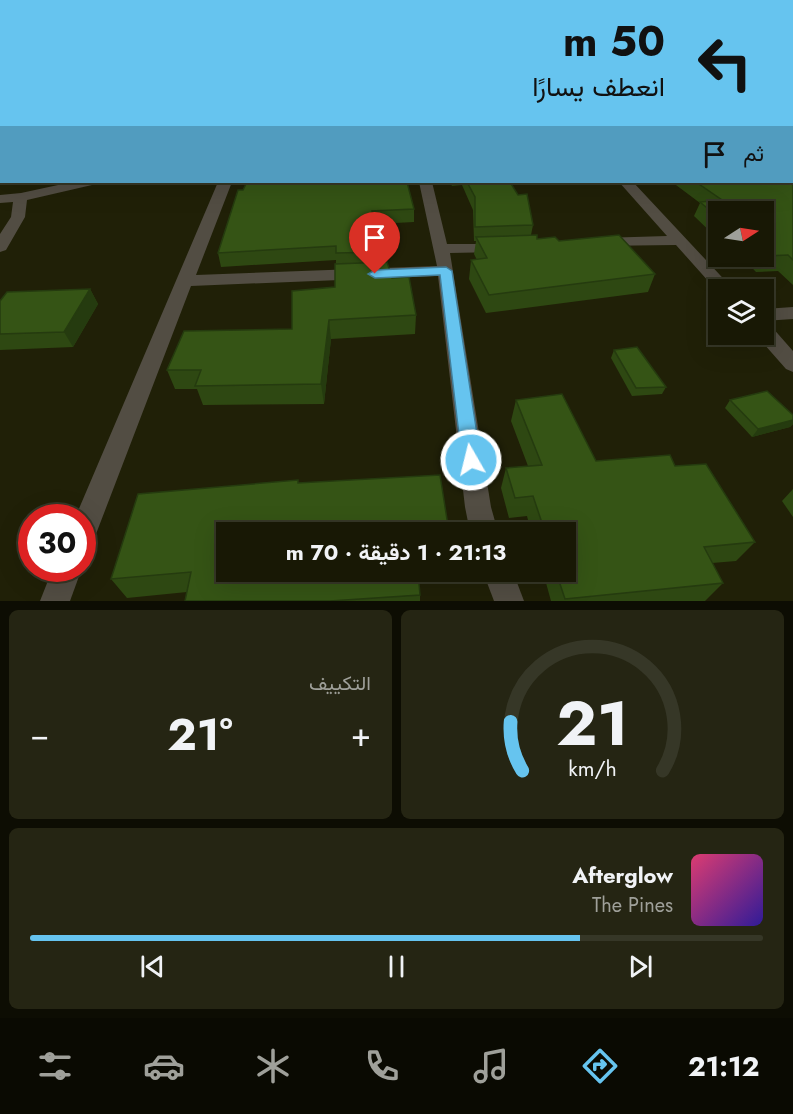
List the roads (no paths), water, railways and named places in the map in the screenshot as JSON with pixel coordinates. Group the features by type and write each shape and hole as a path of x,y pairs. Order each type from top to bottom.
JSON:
{"street":[{"path":"0,199 82,183"},
{"path":"94,504 225,183"},
{"path":"425,183 446,271 482,522"},
{"path":"627,183 716,279"},
{"path":"0,247 18,217 21,196"},
{"path":"584,244 680,240"},
{"path":"440,249 512,246"},
{"path":"186,281 446,271"},
{"path":"774,314 793,313"},
{"path":"774,342 793,364"},
{"path":"55,601 62,582"},
{"path":"502,582 509,601"}]}
